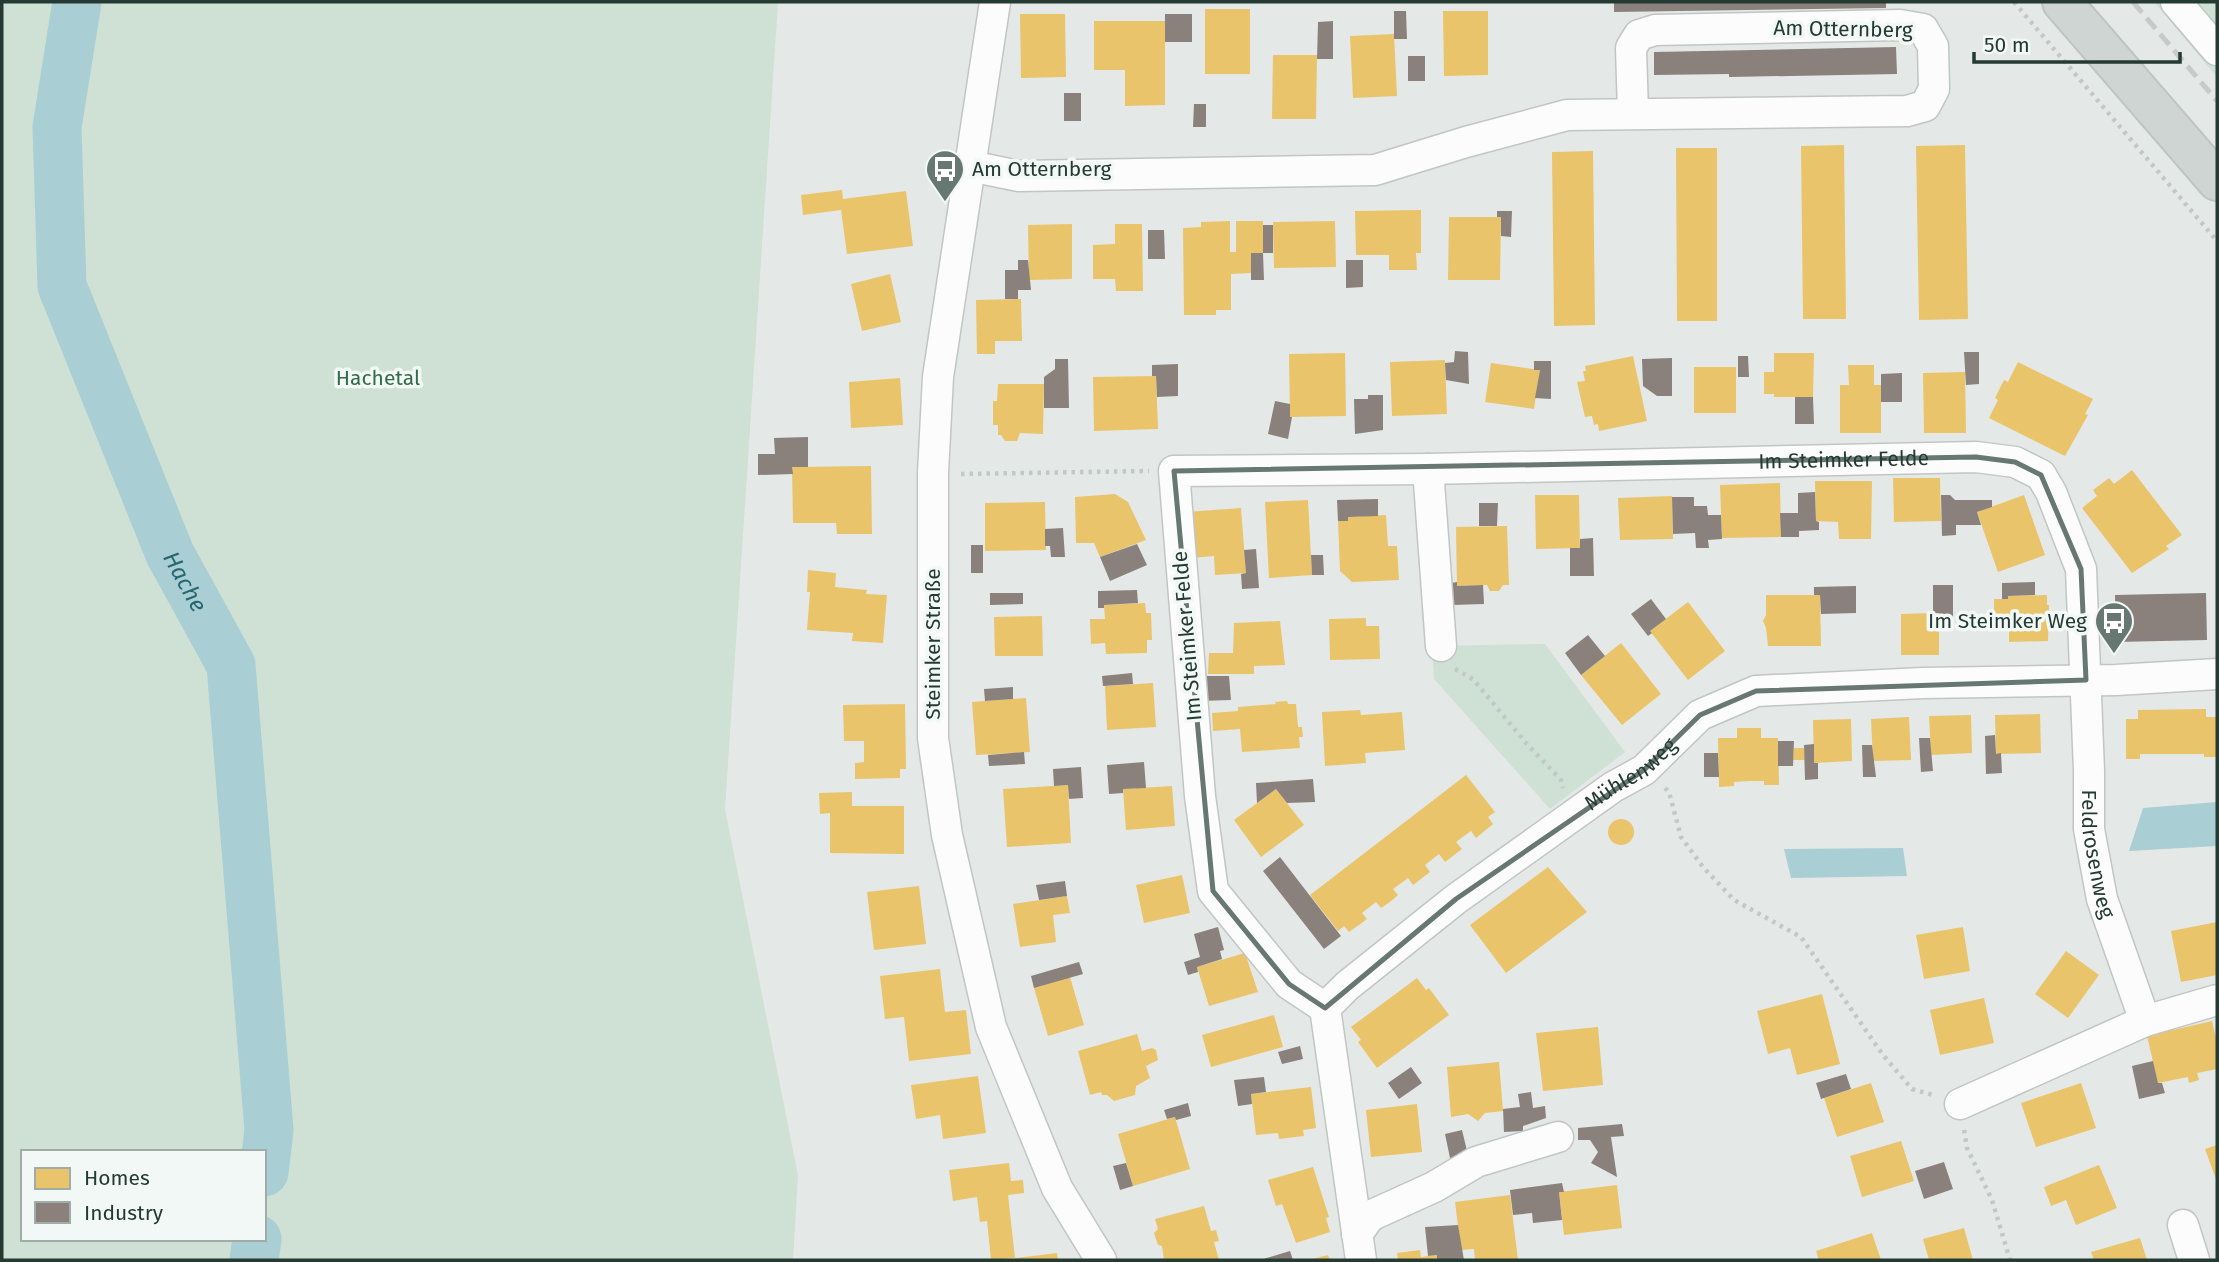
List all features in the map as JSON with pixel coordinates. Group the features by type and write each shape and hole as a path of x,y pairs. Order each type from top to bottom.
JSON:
{"main road":[{"path":"2062,2 2217,181"}],"street":[{"name":"Steimker Straße","path":"995,2 938,377 933,473 933,738 947,835 991,1027 1057,1188 1101,1260"},
{"path":"2176,2 2217,50"},
{"name":"Am Otternberg","path":"970,166 1019,176 1375,170 1567,115 1907,111 1925,106 1934,89 1933,46 1923,29 1900,26 1655,30 1640,35 1632,48 1633,113"},
{"name":"Im Steimker Felde","path":"1325,1008 1289,984 1213,891 1200,796 1174,471 1428,469 1976,457 2015,462 2041,475 2051,492 2081,569 2086,680"},
{"path":"1428,469 1441,646"},
{"name":"Mühlenweg","path":"1325,1008 1347,986 1457,899 1613,787 1644,770 1700,715 1756,691 1923,683 2129,680 2217,674"},
{"name":"Feldrosenweg","path":"2086,680 2089,830 2102,899 2145,1021"},
{"path":"1960,1104 2145,1021 2217,1000"},
{"path":"1325,1008 1359,1247"},
{"path":"1359,1247 1370,1216 1434,1187 1476,1162 1558,1137"},
{"path":"2183,1225 2194,1260"}],"path":[{"path":"2014,2 2217,241"},
{"path":"933,473 1174,471"},
{"path":"1441,646 1450,666 1473,679 1561,780 1567,820"},
{"path":"1644,770 1669,792 1681,837 1703,867 1734,900 1801,937 1883,1055 1912,1088 1960,1104 1967,1148 1992,1200 2010,1260"}],"highlighted area":[{"path":"1976,457 2015,462 2041,475 2081,569 2086,680 1756,691 1700,715 1644,770 1456,899 1325,1008 1289,984 1213,891 1174,471"}],"green space":[{"name":"Hachetal","path":"2,2 778,2 725,809 798,1175 793,1260 2,1260"},
{"path":"2154,2 2217,2 2217,77"},
{"path":"1545,644 1625,752 1550,809 1434,679 1432,646"}],"water":[{"path":"2217,802 2217,846 2129,851 2143,808"},
{"path":"1903,848 1907,876 1791,878 1784,849"}],"building: Homes":[{"path":"1205,9 1250,9 1250,74 1205,74"},
{"path":"1443,11 1488,11 1488,75 1444,76"},
{"path":"1020,14 1065,14 1066,77 1021,78"},
{"path":"1094,21 1165,21 1165,105 1125,106 1125,70 1094,70"},
{"path":"1394,34 1397,96 1353,98 1350,36"},
{"path":"1273,55 1317,55 1316,119 1272,119"},
{"path":"1844,145 1846,319 1803,319 1801,146"},
{"path":"1965,145 1968,319 1919,320 1916,146"},
{"path":"1676,148 1717,148 1717,321 1677,321"},
{"path":"1593,151 1595,325 1554,326 1552,152"},
{"path":"842,190 843,199 906,191 913,246 847,254 841,210 803,215 801,195"},
{"path":"1421,210 1421,253 1416,253 1417,270 1389,270 1389,255 1356,255 1355,211"},
{"path":"1449,217 1501,217 1500,280 1448,280"},
{"path":"1230,221 1230,252 1236,252 1236,221 1263,221 1263,253 1251,253 1251,273 1231,274 1231,310 1216,310 1216,315 1184,315 1183,228 1201,227 1201,222"},
{"path":"1335,221 1336,267 1274,268 1273,222"},
{"path":"1072,224 1072,279 1029,280 1028,225"},
{"path":"1115,224 1142,224 1143,291 1116,291 1115,279 1093,279 1093,245 1115,244"},
{"path":"890,274 901,322 862,331 851,284"},
{"path":"1021,299 1022,341 995,341 995,354 977,354 976,300"},
{"path":"1345,353 1346,416 1290,417 1289,354"},
{"path":"1774,353 1814,353 1813,397 1774,397 1774,394 1764,394 1764,372 1774,372"},
{"path":"1633,356 1647,421 1599,431 1592,416 1585,417 1577,382 1585,381 1585,366"},
{"path":"1445,360 1447,414 1392,416 1390,362"},
{"path":"2018,362 2093,399 2085,414 2088,415 2065,456 1989,418 2004,380 2008,382"},
{"path":"1491,363 1540,370 1534,409 1485,402"},
{"path":"1848,365 1874,365 1874,385 1881,385 1881,433 1840,433 1840,385 1849,385"},
{"path":"1694,367 1736,367 1736,413 1694,413"},
{"path":"1965,372 1966,433 1924,433 1923,373"},
{"path":"1156,376 1158,429 1094,431 1093,377"},
{"path":"900,378 903,425 851,428 849,382"},
{"path":"998,384 1044,384 1043,434 1020,433 1017,441 1005,441 998,435 998,425 993,425 993,401 997,401"},
{"path":"871,466 872,534 837,534 836,523 793,523 792,467"},
{"path":"2132,470 2182,535 2166,546 2169,549 2132,573 2082,508 2097,496 2093,490 2109,478 2114,484"},
{"path":"1893,478 1940,478 1941,521 1894,522"},
{"path":"1815,481 1872,481 1871,539 1839,539 1838,522 1816,521"},
{"path":"1780,483 1781,537 1722,538 1720,485"},
{"path":"1115,494 1128,502 1146,540 1100,557 1094,543 1076,543 1075,497"},
{"path":"1535,495 1579,495 1580,548 1536,549"},
{"path":"2024,495 2045,555 1998,572 1977,512"},
{"path":"1672,496 1673,539 1620,540 1618,498"},
{"path":"1308,500 1312,575 1269,578 1265,502"},
{"path":"1045,502 1046,550 985,551 985,503"},
{"path":"1241,508 1246,573 1215,575 1214,556 1190,558 1186,512"},
{"path":"1386,515 1388,546 1397,546 1399,580 1352,582 1340,571 1338,521 1348,521 1348,517"},
{"path":"1507,526 1509,585 1503,585 1499,591 1490,591 1487,585 1457,586 1456,527"},
{"path":"808,570 836,573 835,587 867,590 866,594 887,595 883,643 852,641 853,633 807,630 810,592 807,592"},
{"path":"1766,595 1820,595 1821,646 1768,646 1763,621 1766,615"},
{"path":"2047,595 2048,641 2009,642 2009,629 1994,630 1994,599"},
{"path":"1688,602 1725,651 1688,680 1650,631"},
{"path":"1145,603 1146,613 1151,613 1152,640 1147,640 1147,653 1106,654 1105,643 1091,644 1090,619 1105,619 1104,605"},
{"path":"1939,613 1939,655 1901,655 1901,614"},
{"path":"1042,616 1043,656 995,656 994,617"},
{"path":"1366,618 1366,626 1379,626 1380,659 1330,660 1329,619"},
{"path":"1280,621 1285,665 1254,666 1254,674 1208,674 1209,653 1233,653 1234,623"},
{"path":"1621,643 1661,694 1622,725 1581,675"},
{"path":"1153,683 1156,727 1107,730 1105,686"},
{"path":"1026,698 1030,752 976,755 972,702"},
{"path":"1287,701 1288,704 1296,704 1298,727 1302,727 1303,737 1299,737 1300,748 1242,752 1240,729 1213,731 1212,713 1238,711 1238,707"},
{"path":"905,704 906,769 900,769 900,778 855,779 855,763 864,762 864,741 844,741 843,705"},
{"path":"2206,709 2206,717 2217,717 2217,757 2204,757 2204,754 2140,754 2140,759 2126,759 2126,719 2138,719 2138,710"},
{"path":"1360,710 1361,715 1402,712 1405,750 1365,753 1366,763 1325,766 1322,712"},
{"path":"2040,714 2041,753 1996,754 1995,715"},
{"path":"1971,715 1972,753 1931,755 1929,716"},
{"path":"1909,717 1911,760 1873,761 1871,719"},
{"path":"1851,719 1852,761 1814,763 1813,720"},
{"path":"1737,728 1761,728 1761,738 1778,738 1779,785 1749,781 1719,787 1718,738 1737,738"},
{"path":"1794,748 1804,748 1805,760 1793,760"},
{"path":"1466,775 1495,812 1488,817 1493,824 1476,838 1471,831 1456,842 1462,849 1445,862 1439,854 1425,865 1430,872 1413,885 1408,878 1393,889 1398,895 1381,908 1376,902 1362,913 1367,919 1349,932 1344,926 1338,931 1310,895"},
{"path":"1068,785 1071,843 1007,847 1003,789"},
{"path":"1172,786 1175,826 1126,830 1123,789"},
{"path":"1276,789 1304,825 1261,857 1234,820"},
{"path":"852,792 852,806 904,806 904,854 830,853 830,813 820,814 819,793"},
{"path":"1621,819 1630,823 1634,832 1630,841 1621,845 1612,841 1608,832 1612,823"},
{"path":"1548,867 1587,912 1506,973 1470,925"},
{"path":"1182,875 1190,913 1144,923 1136,885"},
{"path":"919,886 926,944 874,950 867,892"},
{"path":"1067,896 1070,913 1053,915 1056,942 1020,947 1013,904"},
{"path":"2217,922 2217,975 2181,982 2171,931"},
{"path":"1963,927 1970,971 1924,979 1916,935"},
{"path":"2066,951 2099,975 2068,1018 2035,994"},
{"path":"1245,953 1258,992 1209,1006 1197,967"},
{"path":"940,969 945,1012 966,1010 971,1054 909,1061 904,1017 885,1019 880,976"},
{"path":"1070,977 1084,1025 1048,1036 1034,988"},
{"path":"1417,978 1426,990 1429,988 1449,1015 1377,1068 1358,1042 1361,1040 1351,1027"},
{"path":"1822,994 1840,1064 1797,1075 1790,1048 1768,1054 1757,1011"},
{"path":"1984,998 1994,1043 1940,1055 1930,1010"},
{"path":"1274,1015 1283,1047 1211,1067 1202,1035"},
{"path":"2212,1021 2217,1042 2217,1069 2197,1073 2199,1080 2189,1083 2188,1077 2158,1083 2147,1036"},
{"path":"1598,1027 1603,1085 1543,1091 1536,1033"},
{"path":"1137,1034 1142,1051 1152,1048 1156,1050 1158,1060 1146,1066 1150,1078 1136,1086 1135,1095 1114,1101 1101,1092 1090,1095 1078,1051"},
{"path":"1499,1062 1503,1111 1485,1113 1478,1121 1468,1114 1451,1117 1447,1067"},
{"path":"978,1076 986,1133 943,1139 940,1115 916,1119 911,1085"},
{"path":"1871,1083 1884,1122 1837,1137 1824,1098"},
{"path":"2081,1083 2096,1128 2036,1147 2021,1103"},
{"path":"1311,1087 1316,1128 1303,1130 1304,1136 1279,1139 1278,1133 1256,1135 1251,1094"},
{"path":"1417,1104 1422,1152 1371,1157 1366,1110"},
{"path":"1175,1117 1190,1169 1133,1186 1118,1134"},
{"path":"1901,1141 1914,1181 1862,1197 1850,1156"},
{"path":"2217,1145 2217,1182 2205,1149"},
{"path":"1009,1163 1011,1181 1023,1180 1024,1193 1008,1195 1015,1258 991,1260 987,1221 980,1222 977,1197 953,1201 949,1170"},
{"path":"2099,1165 2117,1208 2076,1225 2066,1200 2051,1206 2044,1187"},
{"path":"1313,1167 1329,1217 1326,1218 1330,1232 1296,1243 1282,1204 1276,1206 1268,1180"},
{"path":"1617,1185 1622,1228 1564,1235 1559,1192"},
{"path":"1510,1195 1518,1260 1475,1260 1474,1249 1461,1250 1455,1202"},
{"path":"1204,1206 1211,1231 1216,1230 1219,1241 1214,1242 1219,1260 1164,1260 1162,1246 1158,1245 1154,1233 1158,1229 1155,1219"},
{"path":"1964,1228 1973,1260 1929,1260 1923,1239"},
{"path":"1872,1233 1881,1260 1819,1260 1816,1251"},
{"path":"2140,1238 2147,1260 2094,1260 2091,1252"},
{"path":"1420,1250 1421,1257 1437,1255 1437,1260 1398,1260 1397,1253"},
{"path":"1057,1253 1058,1260 1016,1260 1015,1258"},
{"path":"1328,1255 1330,1260 1312,1260 1312,1259"}],"building: Industry":[{"path":"1614,2 1886,2 1886,8 1614,12"},
{"path":"1394,11 1406,11 1407,39 1394,39"},
{"path":"1165,14 1192,14 1192,42 1165,42"},
{"path":"1333,21 1333,59 1317,59 1318,22"},
{"path":"1896,47 1897,74 1729,77 1729,74 1654,75 1654,52"},
{"path":"1408,56 1425,56 1425,81 1408,81"},
{"path":"1064,93 1081,93 1081,121 1064,121"},
{"path":"1194,104 1206,104 1206,127 1193,127"},
{"path":"1497,211 1512,211 1511,237 1501,236 1501,217 1497,217"},
{"path":"1263,225 1273,225 1273,253 1263,253"},
{"path":"1148,230 1164,230 1165,259 1148,259"},
{"path":"1251,253 1263,253 1264,280 1251,280"},
{"path":"1018,260 1028,260 1031,290 1018,290 1018,299 1005,299 1005,270 1018,270"},
{"path":"1346,260 1363,260 1363,287 1346,288"},
{"path":"1455,351 1468,352 1469,384 1446,380 1445,363 1454,362"},
{"path":"1964,352 1979,352 1979,384 1966,385"},
{"path":"1738,356 1748,356 1749,377 1738,377"},
{"path":"1672,358 1672,396 1657,396 1643,386 1642,359"},
{"path":"1055,359 1068,359 1069,408 1044,408 1044,377 1055,369"},
{"path":"1534,361 1551,361 1551,399 1535,398 1540,370 1534,370"},
{"path":"1178,364 1178,396 1157,397 1156,376 1152,376 1152,365"},
{"path":"1902,373 1902,402 1881,402 1881,374"},
{"path":"1368,395 1383,395 1383,430 1355,434 1354,399 1368,399"},
{"path":"1795,397 1813,397 1814,424 1795,424"},
{"path":"1275,401 1290,404 1292,417 1288,439 1268,434"},
{"path":"808,437 808,467 792,467 793,474 758,475 758,454 775,454 774,438"},
{"path":"1815,492 1819,530 1799,531 1799,537 1781,537 1780,513 1798,513 1798,493"},
{"path":"1941,495 1950,495 1955,500 1992,500 1992,507 1977,512 1981,525 1956,525 1956,535 1942,536"},
{"path":"1672,497 1694,497 1694,506 1707,506 1708,515 1721,515 1722,539 1708,540 1709,548 1696,548 1695,533 1673,534"},
{"path":"1378,499 1378,516 1348,517 1348,521 1338,521 1337,500"},
{"path":"1479,503 1498,503 1497,526 1479,526"},
{"path":"1063,528 1065,557 1051,557 1050,546 1045,546 1045,529"},
{"path":"1593,538 1594,576 1570,576 1570,548 1580,548 1580,539"},
{"path":"1137,544 1147,565 1110,581 1100,557"},
{"path":"971,545 983,545 983,573 971,573"},
{"path":"1256,549 1259,588 1242,589 1241,574 1246,573 1244,550"},
{"path":"1311,555 1323,555 1324,575 1312,575"},
{"path":"1457,582 1457,586 1483,585 1484,604 1452,605 1451,583"},
{"path":"2035,582 2035,595 2008,596 2008,599 2002,599 2002,583"},
{"path":"1933,585 1953,585 1953,618 1939,618 1939,613 1933,613"},
{"path":"1856,586 1856,613 1821,614 1820,595 1814,595 1814,587"},
{"path":"1137,590 1138,603 1104,605 1104,608 1098,608 1098,591"},
{"path":"990,593 1023,593 1023,604 990,605"},
{"path":"2206,593 2207,640 2116,642 2115,595"},
{"path":"1651,599 1666,619 1650,631 1652,633 1648,636 1631,614"},
{"path":"1588,635 1605,656 1581,675 1565,653"},
{"path":"1132,673 1133,684 1103,686 1102,676"},
{"path":"1199,676 1229,676 1231,700 1199,701"},
{"path":"1013,687 1013,699 985,701 984,689"},
{"path":"1995,735 1996,754 2001,753 2002,773 1986,774 1985,736"},
{"path":"1919,738 1930,738 1933,771 1921,772"},
{"path":"1778,741 1794,741 1793,766 1778,766"},
{"path":"1814,744 1814,763 1818,763 1818,779 1805,780 1804,745"},
{"path":"1862,745 1872,745 1876,777 1863,777"},
{"path":"1024,752 1025,764 989,766 988,755"},
{"path":"1704,753 1718,753 1719,777 1704,777"},
{"path":"1144,762 1146,788 1123,789 1123,793 1109,794 1107,765"},
{"path":"1081,767 1083,798 1069,799 1068,785 1054,786 1053,769"},
{"path":"1313,779 1315,802 1287,803 1276,789 1257,803 1256,783"},
{"path":"1280,857 1341,936 1324,949 1263,871"},
{"path":"1065,881 1067,896 1039,900 1036,885"},
{"path":"1218,927 1224,950 1220,951 1222,959 1197,967 1198,972 1188,975 1184,962 1200,957 1194,934"},
{"path":"1079,962 1083,974 1034,988 1031,976"},
{"path":"1300,1046 1303,1059 1282,1064 1278,1052"},
{"path":"2153,1061 2158,1083 2162,1083 2165,1093 2139,1099 2132,1066"},
{"path":"1411,1067 1422,1083 1399,1099 1388,1083"},
{"path":"1846,1074 1851,1089 1821,1099 1816,1083"},
{"path":"1264,1077 1266,1092 1251,1094 1252,1104 1238,1106 1234,1080"},
{"path":"1531,1092 1533,1108 1545,1106 1546,1118 1523,1126 1523,1131 1504,1132 1503,1109 1520,1107 1518,1094"},
{"path":"1188,1103 1191,1116 1176,1120 1175,1117 1167,1119 1164,1110"},
{"path":"1622,1124 1624,1136 1611,1137 1617,1177 1591,1163 1598,1152 1590,1140 1578,1140 1578,1128"},
{"path":"1462,1130 1468,1155 1450,1158 1445,1134"},
{"path":"1944,1162 1953,1189 1924,1199 1915,1171"},
{"path":"1126,1163 1133,1186 1120,1190 1113,1166"},
{"path":"1562,1183 1564,1192 1559,1192 1562,1220 1533,1223 1532,1213 1513,1215 1510,1190"},
{"path":"1458,1225 1464,1260 1437,1260 1437,1255 1428,1256 1425,1227"},
{"path":"1290,1251 1293,1260 1260,1260"}],"waterway":[{"name":"Hache","path":"77,2 57,127 62,286 170,554 231,665 269,1130 266,1155"},
{"name":"Hache","path":"254,1260 257,1241"}],"railway":[{"path":"2133,2 2217,101"}],"place":[{"name":"Am Otternberg","path":"945,203"},
{"name":"Im Steimker Weg","path":"2114,655"}]}
